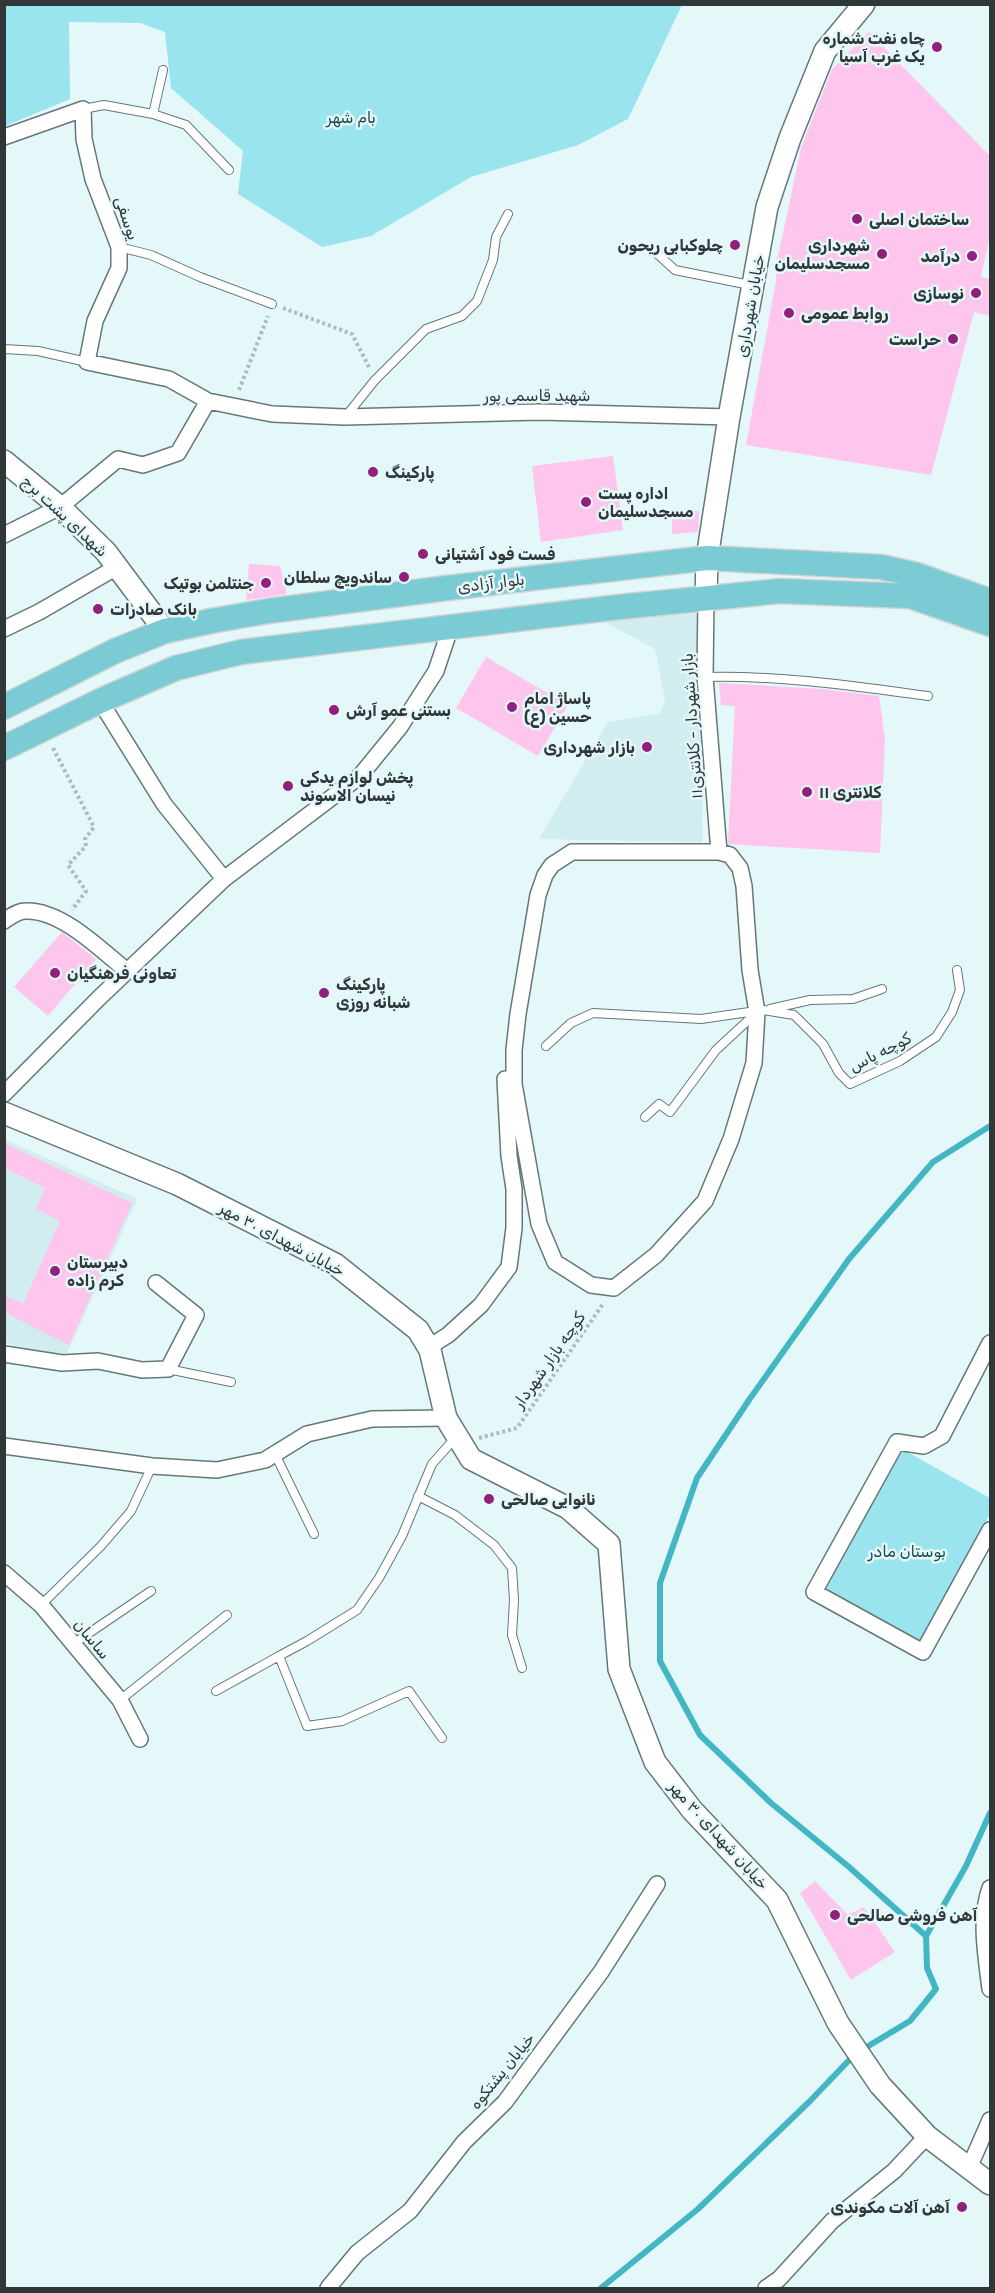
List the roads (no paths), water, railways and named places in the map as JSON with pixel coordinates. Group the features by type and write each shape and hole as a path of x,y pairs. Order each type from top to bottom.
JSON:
{"main road":[{"name":"خیابان شهرداری","path":"706,597 707,558 729,417 767,207 790,138 825,51 864,4"},
{"name":"شهدای پشت برج","path":"4,461 60,507 106,552 165,631"},
{"name":"بلوار آزادی","path":"4,707 115,651 165,631 268,611 707,558 881,567 990,624"},
{"name":"بلوار آزادی","path":"4,748 100,700 176,668 241,652 706,597 780,591 914,585 990,601"},
{"path":"165,631 176,668"},
{"name":"خیابان شهدای ۳۰ مهر","path":"4,1113 177,1184 335,1264 418,1330 429,1347 454,1432 471,1460 568,1508 609,1544 619,1669 655,1762 692,1810 777,1900 838,2023 880,2085 927,2136 990,2184"}],"street":[{"path":"4,137 83,109"},
{"name":"یوسفی","path":"83,109 84,138 93,178 119,247 119,268 96,321 87,362"},
{"path":"4,535 60,507 118,459 143,465 178,453 208,401 169,379 87,362"},
{"name":"شهید قاسمی پور","path":"208,401 272,414 345,417 540,412 729,417"},
{"path":"4,629 39,612 117,567"},
{"name":"بازار شهردار - کلانتری۱۱","path":"706,597 705,677 719,852"},
{"path":"4,1094 127,971 224,879 360,776 400,727 436,671 450,628"},
{"path":"100,700 165,804 224,879"},
{"path":"507,1034 514,979 525,926 544,872 552,865 572,852 719,852 730,855 740,868 744,886 750,970 760,1011 754,1063 731,1139 705,1201 656,1255 614,1288 591,1285 555,1262 539,1224 514,1084 513,1050 522,982 544,872"},
{"path":"4,921 23,911 49,914 84,936 127,971"},
{"path":"429,1347 448,1335 481,1305 509,1267 514,1228 504,1063"},
{"path":"4,1354 62,1363 98,1361 142,1370 168,1369 196,1315 156,1283"},
{"path":"990,1343 942,1436 924,1446 897,1442 814,1592 923,1652 990,1530"},
{"path":"4,1446 152,1466 217,1470 265,1460 307,1434 372,1419 454,1432"},
{"name":"ساسان","path":"4,1572 41,1605 120,1700 140,1739"},
{"name":"خیابان پشتکوه","path":"328,2289 357,2253 411,2211 464,2142 505,2102 601,1972 657,1884"},
{"path":"990,1888 984,1904 990,1989"},
{"path":"969,2168 990,2120"},
{"path":"766,2289 779,2279 832,2221 894,2171 927,2136"}],"lane":[{"path":"153,114 163,70"},
{"path":"83,109 104,105 153,114 186,125 229,170"},
{"path":"345,417 375,380 426,329 462,316 477,301 493,260 496,237 508,214"},
{"path":"119,247 151,255 200,277 272,304"},
{"path":"653,250 675,270 754,286"},
{"path":"4,349 38,351 87,362"},
{"path":"705,677 751,676 928,696"},
{"name":"کوچه پاس","path":"760,1011 794,1015 823,1044 839,1073 850,1084 900,1061 936,1037 952,1012 960,990 957,970"},
{"path":"546,1046 571,1023 592,1013 701,1019 760,1011 810,1000 853,999 882,989"},
{"path":"645,1117 659,1104 670,1112 716,1050 760,1011"},
{"path":"168,1369 231,1382"},
{"path":"216,1691 307,1641 357,1610 385,1568 402,1536 432,1464 454,1432"},
{"path":"275,1454 314,1534"},
{"path":"41,1605 101,1546 131,1511 152,1466"},
{"path":"418,1496 455,1515 494,1545 512,1568 514,1600 512,1635 522,1668"},
{"path":"73,1644 151,1591"},
{"path":"120,1700 227,1615"},
{"path":"279,1656 307,1726 342,1721 409,1690 442,1738"}],"waterway":[{"path":"926,1936 849,1867 771,1803 700,1735 660,1661 660,1583 697,1478 849,1259 933,1162 990,1126"},
{"path":"601,2288 698,2209 810,2101 855,2054 910,2021 936,1989 927,1968 926,1936 966,1866 990,1813"}],"place":[{"name":"چاه نفت شماره یک غرب آسیا","path":"937,47"},
{"name":"ساختمان اصلی","path":"857,219"},
{"name":"چلوکبابی ریحون","path":"735,245"},
{"name":"شهرداری مسجدسلیمان","path":"882,254"},
{"name":"درآمد","path":"972,256"},
{"name":"نوسازی","path":"976,293"},
{"name":"روابط عمومی","path":"789,313"},
{"name":"حراست","path":"953,339"},
{"name":"پارکینگ","path":"373,472"},
{"name":"اداره پست مسجدسلیمان","path":"586,502"},
{"name":"فست فود آشتیانی","path":"423,554"},
{"name":"ساندویچ سلطان","path":"404,577"},
{"name":"جنتلمن بوتیک","path":"266,583"},
{"name":"بانک صادرات","path":"98,609"},
{"name":"پاساژ امام حسین (ع)","path":"512,707"},
{"name":"بستنی عمو آرش","path":"334,710"},
{"name":"بازار شهرداری","path":"647,747"},
{"name":"پخش لوازم یدکی نیسان الاسوند","path":"288,786"},
{"name":"کلانتری ۱۱","path":"807,792"},
{"name":"تعاونی فرهنگیان","path":"55,973"},
{"name":"پارکینگ شبانه روزی","path":"324,993"},
{"name":"دبیرستان کرم زاده","path":"55,1271"},
{"name":"نانوایی صالحی","path":"489,1499"},
{"name":"آهن فروشی صالحی","path":"835,1915"},
{"name":"آهن آلات مکوندی","path":"962,2207"}],"park label":[{"name":"بام شهر","path":"351,117"},
{"name":"بوستان مادر","path":"907,1551"}]}
